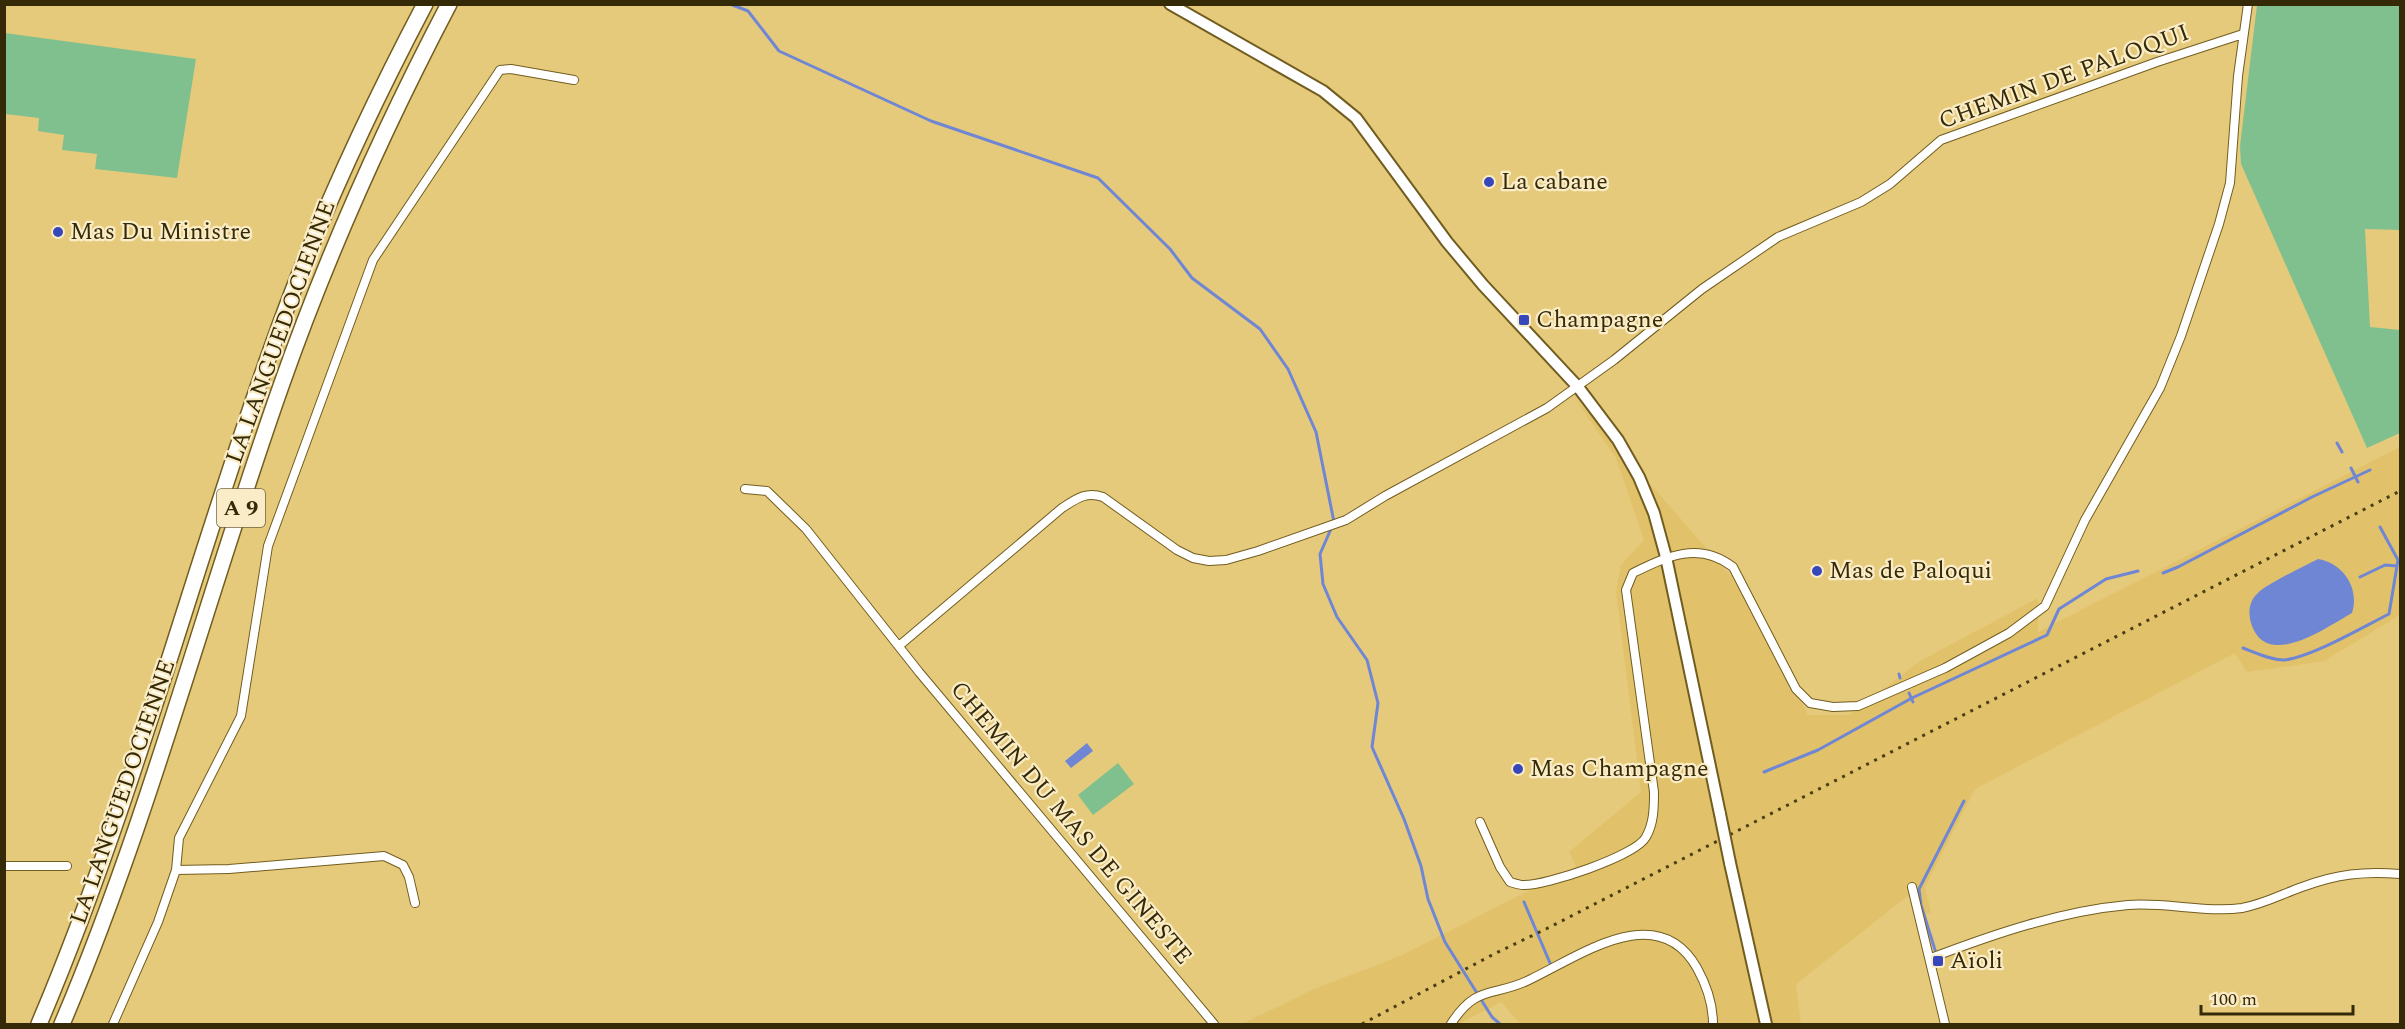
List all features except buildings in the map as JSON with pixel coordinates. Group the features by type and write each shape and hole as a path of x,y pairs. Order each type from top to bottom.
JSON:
{"highway":[{"name":"LA LANGUEDOCIENNE","path":"39,1024 98,874 252,405 284,315 357,142 424,4"},
{"name":"LA LANGUEDOCIENNE","path":"62,1024 128,852 280,387 302,328 361,183 408,83 449,4"}],"street":[{"path":"1170,4 1323,92 1348,111 1374,141 1461,259 1578,387 1618,440 1639,477 1654,513 1666,557 1766,1024"},
{"path":"1480,822 1500,867 1510,882 1524,885 1579,872 1624,855 1646,838 1654,814 1654,792 1626,590 1633,573 1666,557 1698,552 1710,553 1733,567 1796,689 1810,703 1833,707 1858,706 1944,668 2009,633 2045,606 2090,511 2160,388 2181,336 2230,183 2243,34 2248,4"},
{"name":"CHEMIN DE PALOQUI","path":"900,645 1062,508 1086,495 1094,494 1103,497 1177,550 1193,558 1209,561 1226,560 1258,551 1346,520 1385,496 1547,408 1578,387 1702,289 1778,237 1861,202 1890,184 1941,140 2157,62 2243,34"},
{"path":"113,1024 158,922 176,870 179,838 241,716 268,546 373,260 500,70 511,69 574,80"},
{"name":"CHEMIN DU MAS DE GINESTE","path":"745,489 767,491 806,529 900,645 919,672 1214,1024"},
{"path":"176,870 229,869 384,856 403,865 409,877 415,903"},
{"path":"4,866 67,866"},
{"path":"1931,958 1976,940 2078,912 2128,905 2163,904 2241,908 2269,901 2332,877 2367,872 2400,874"},
{"path":"1912,887 1931,958 1945,1024"},
{"path":"1451,1024 1463,1006 1473,998 1515,987 1621,936 1648,933 1671,940 1691,957 1705,982 1713,1008 1713,1024"}],"shaded area":[{"path":"1574,397 1736,582 1808,715 1850,715 1920,661 2038,598 2038,632 2400,447 2400,615 2324,661 2247,672 2235,653 1975,789 1925,887 1931,913 1924,914 1909,895 1796,984 1801,1024 1520,1024 1501,1002 1459,1024 1242,1024 1312,990 1400,956 1576,867 1569,852 1641,792 1616,592 1621,565 1644,540 1616,458"}],"green space":[{"path":"2257,5 2400,5 2400,230 2365,229 2370,327 2400,330 2400,433 2367,448 2241,164 2240,146"},
{"path":"5,33 196,59 177,178 95,169 97,154 62,150 64,135 38,131 39,118 5,114"},
{"path":"1118,763 1134,784 1093,815 1078,795"}],"water":[{"path":"2318,559 2335,566 2347,578 2354,595 2352,613 2297,642 2282,645 2269,644 2259,637 2251,623 2250,607 2255,596 2262,589"},
{"path":"1087,743 1093,751 1071,768 1065,761"}],"waterway":[{"path":"730,4 748,11 779,51 931,121 1098,178 1170,249 1192,278 1260,329 1288,369 1316,432 1334,522 1320,554 1323,584 1337,617 1367,660 1378,703 1372,747 1404,819 1421,866 1428,899 1445,942 1492,1017 1500,1024"},
{"path":"2337,443 2342,452"},
{"path":"2351,468 2358,482"},
{"path":"2163,573 2370,470"},
{"path":"2243,648 2274,659 2295,658 2336,641 2389,614 2398,560 2380,527"},
{"path":"2360,577 2385,565 2397,566"},
{"path":"1764,772 1818,750 1912,698 2047,635 2059,609 2106,579 2138,571"},
{"path":"1899,674 1900,678"},
{"path":"1909,693 1913,702"},
{"path":"1935,950 1921,905 1919,889 1964,801"},
{"path":"1524,902 1550,963"}],"railway":[{"path":"1362,1024 1494,954 2400,491"}],"place":[{"name":"La cabane","path":"1489,182"},
{"name":"Mas Du Ministre","path":"58,232"},
{"name":"Champagne","path":"1524,320"},
{"name":"Mas de Paloqui","path":"1817,571"},
{"name":"Mas Champagne","path":"1518,769"},
{"name":"Aïoli","path":"1938,961"}]}
